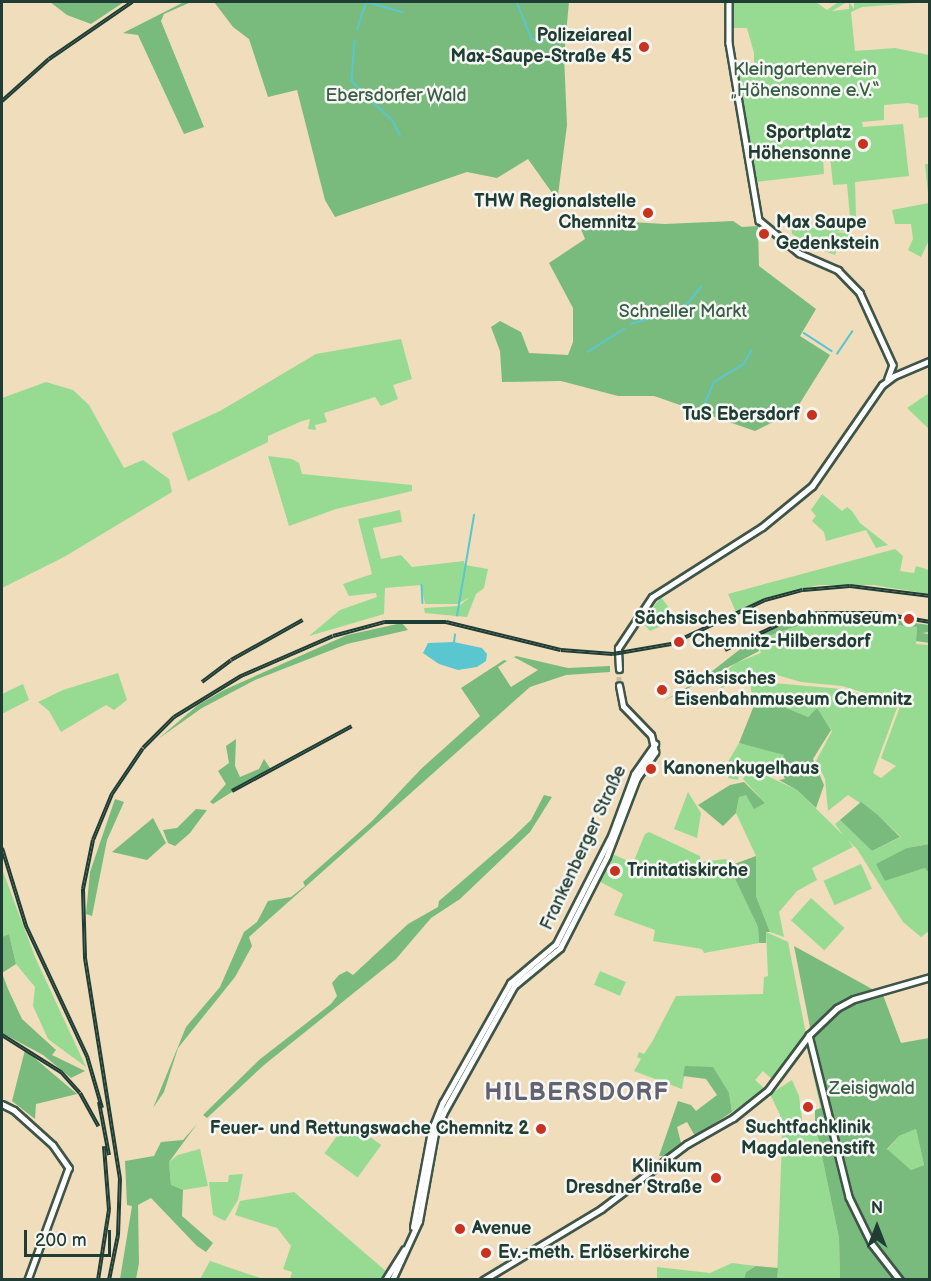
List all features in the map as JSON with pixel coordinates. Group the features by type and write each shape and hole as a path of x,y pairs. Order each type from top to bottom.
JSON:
{"main road":[{"path":"619,669 618,648 654,595 762,527 814,483 888,379 930,361"},
{"path":"619,686 623,706 655,744"},
{"name":"Frankenberger Straße","path":"386,1280 399,1260 416,1219 431,1131 443,1102 510,983 556,944 611,836 634,774 655,744"},
{"name":"Frankenberger Straße","path":"392,1280 420,1221 435,1133 445,1110 514,986 560,948 608,854 636,778 655,752 655,744"},
{"path":"483,1280 593,1214 687,1144 733,1118 768,1090 809,1035 837,1008 854,999 930,977"}],"street":[{"path":"729,2 729,43 759,220 799,253 842,273 860,293 893,364 888,379"},
{"path":"809,1035 849,1197 872,1244 900,1280"},
{"path":"2,1104 36,1129 69,1165 28,1280"}],"green space":[{"path":"50,2 124,2 91,24 67,15"},
{"path":"184,2 191,2 164,14 161,21 204,127 184,134 138,35 123,33"},
{"name":"Ebersdorfer Wald","path":"214,2 569,2 564,56 567,125 558,195 555,197 528,159 497,178 467,172 335,217 325,200 297,90 268,97 249,39 233,27"},
{"name":"Kleingartenverein „Höhensonne e.V.“","path":"731,2 816,2 827,10 838,2 847,2 832,11 849,9 849,2 854,9 854,2 929,2 862,7 851,12 855,51 895,48 929,55 929,117 919,118 918,105 908,103 884,105 884,120 862,122 863,127 903,124 909,176 855,182 856,216 850,217 847,184 833,185 830,156 823,157 824,174 756,182 743,126 736,68 754,64 754,53 747,28 731,28"},
{"path":"925,164 929,164 929,203"},
{"path":"929,203 929,240 921,257 908,250 913,239 911,224 895,224 892,210"},
{"name":"Schneller Markt","path":"577,219 665,224 733,221 742,227 758,226 759,266 816,309 800,336 830,355 795,411 755,431 654,396 618,396 561,381 502,382 500,351 491,327 500,321 521,332 529,353 568,355 573,342 573,308 549,263 585,239"},
{"path":"799,222 801,229 846,225 846,231 832,232 849,233 849,247 837,248 835,255 816,248 817,242 814,247 792,234 791,223"},
{"path":"401,339 412,379 393,385 398,399 381,406 375,397 324,413 327,422 315,425 316,430 308,429 310,419 302,421 268,436 268,442 188,481 172,433 220,411 316,354"},
{"path":"46,382 73,390 89,405 124,468 143,460 169,479 172,492 64,557 2,588 2,398"},
{"path":"929,393 929,429 907,408"},
{"path":"268,456 292,459 299,463 302,474 412,485 412,491 336,509 289,526"},
{"path":"822,494 842,511 847,507 860,523 888,545 876,548 866,530 826,541 824,532 812,521 816,516 811,510"},
{"path":"400,510 402,522 373,528 381,559 401,555 412,567 464,561 465,565 488,569 484,588 476,594 467,617 425,613 424,608 459,606 470,597 458,604 425,604 421,585 385,588 384,614 309,636 340,610 377,597 376,593 349,596 343,584 372,574 358,519"},
{"path":"895,549 903,556 900,571 914,573 916,566 929,570 929,594 873,585 819,585 768,597 736,612 728,594"},
{"path":"661,597 677,619 650,631 642,622"},
{"path":"848,614 929,625 929,632 922,633 929,634 929,643 916,641 917,627 854,621 806,623 757,640 759,651 662,702 706,676 762,632 803,618"},
{"path":"854,621 917,627 916,644 929,645 929,844 907,848 885,881 925,868 929,873 929,931 921,937 903,922 857,849 848,840 853,847 812,868 817,880 797,891 779,912 784,937 770,932 756,896 756,856 736,813 739,797 746,794 765,803 743,779 750,768 797,790 843,835 835,824 840,820 872,851 901,837 878,815 848,795 828,811 825,779 816,761 832,731 817,709 808,717 784,707 753,708 750,681 842,689 898,705 873,773 881,778 896,766 881,758 901,704 842,686 801,682 777,675 750,677 721,688 718,677 736,663 761,653 757,640 806,623"},
{"path":"402,623 408,630 347,644 255,680 202,708 158,739 198,705 224,690 347,635"},
{"path":"514,657 568,668 610,666 610,672 566,675 530,687 249,937 252,946 235,977 178,1048 164,1092 153,1108 186,1027 220,987 244,932 257,922 268,901 291,897 305,886 303,882 372,821 421,769 480,716 461,688 504,660 507,661 498,667 511,687 538,670"},
{"path":"118,673 127,700 114,710 106,705 61,732 49,711 38,702 63,690"},
{"path":"23,684 29,700 2,714 2,694"},
{"path":"784,707 808,717 817,708 831,730 813,759 824,785 816,808 797,790 779,780 785,779 779,767 784,755 739,743 753,708"},
{"path":"236,739 235,766 240,777 259,769 264,759 270,768 213,804 210,802 226,784 218,771 229,763 226,746"},
{"path":"739,743 785,755 781,776 741,764 738,780 728,778 728,762"},
{"path":"744,782 765,803 754,809 746,795 739,797 736,813 723,826 698,805 730,785"},
{"path":"688,792 701,813 697,838 674,829"},
{"path":"544,795 552,797 530,832 460,899 431,918 396,959 264,1065 207,1118 203,1115 259,1060 331,1004 337,996 332,983 339,975 347,971 353,975 408,924 438,907 439,901 511,839 531,820"},
{"path":"115,799 124,802 107,840 92,916 86,914 90,872"},
{"path":"861,802 900,837 872,851 840,820"},
{"path":"196,809 207,810 190,833 175,846 168,843 163,830 177,828"},
{"path":"153,818 166,843 147,860 112,852"},
{"path":"649,832 700,856 701,862 726,859 758,927 759,943 704,953 702,949 653,941 655,930 614,915 623,894 599,881 612,854 633,863 645,834"},
{"path":"929,844 929,873 925,868 885,881 876,864 907,848"},
{"path":"756,856 756,896 770,932 766,932 766,943 759,943 758,927 729,866"},
{"path":"861,864 872,889 835,905 824,881"},
{"path":"2,869 35,957 86,1067 48,1039 33,1006 35,987 16,964 9,934 2,937"},
{"path":"811,898 844,928 824,950 791,920"},
{"path":"766,932 788,942 806,1034 773,1080 763,1071 755,1080 765,1089 732,1112 729,1093 686,1066 682,1089 634,1071 641,1059 637,1057 639,1052 644,1054 652,1042 676,996 763,994 764,977 768,976"},
{"path":"9,934 16,964 2,973 2,937"},
{"name":"Zeisigwald","path":"794,946 883,995 901,1043 929,1038 929,1279 840,1279 839,1238 815,1123 815,1110 821,1108 812,1070 818,1068","holes":["916,1129 924,1165 911,1170 887,1149 899,1136"]},
{"path":"600,971 626,982 620,996 594,985"},
{"path":"2,973 22,1019 56,1050 52,1055 85,1071 71,1078 43,1055 2,1033"},
{"path":"25,1050 77,1094 36,1104 35,1119 12,1101"},
{"path":"685,1066 713,1067 729,1093 732,1112 695,1136 687,1122 677,1127 681,1143 665,1156 659,1156 678,1101 691,1105 696,1111 717,1095 706,1079 683,1076"},
{"path":"792,1080 799,1096 803,1126 815,1123 839,1238 840,1279 777,1279 782,1138 780,1115 770,1094"},
{"path":"348,1121 381,1145 358,1177 324,1153"},
{"path":"197,1124 169,1162 171,1185 183,1190 182,1216 213,1243 206,1252 197,1246 151,1198 138,1205 139,1263 136,1279 120,1279 132,1206 127,1205 125,1161 154,1156 161,1142 183,1140"},
{"path":"916,1129 924,1165 911,1170 887,1150 899,1136"},
{"path":"200,1149 208,1186 183,1190 171,1186 169,1162 178,1155"},
{"path":"243,1174 238,1200 225,1221 213,1215 209,1182 228,1182 229,1175"},
{"path":"294,1192 388,1273 383,1279 290,1279 292,1272 283,1269 291,1246 277,1228 235,1215 240,1201"},
{"path":"210,1261 245,1273 264,1279 200,1279"},
{"path":"732,1263 756,1266 746,1272 744,1279 657,1280 657,1267 710,1273"},
{"path":"756,1266 778,1268 777,1279 744,1279 746,1272"}],"water":[{"path":"454,642 482,648 487,654 486,661 477,667 458,670 439,664 423,653 428,643"}],"waterway":[{"path":"357,30 366,2"},
{"path":"367,2 403,12"},
{"path":"517,2 532,39 544,42"},
{"path":"355,40 352,81 393,121 400,135"},
{"path":"631,324 684,308 701,287"},
{"path":"588,352 624,329"},
{"path":"837,354 852,332"},
{"path":"804,333 832,351"},
{"path":"702,410 714,382 744,364 751,351"},
{"path":"457,616 474,515"},
{"path":"422,585 423,603"},
{"path":"454,642 455,635"}],"tunnel":[{"path":"619,669 619,685"}],"railway":[{"path":"2,101 49,59 132,2"},
{"path":"109,1280 118,1235 120,1179 85,958 83,889 93,840 112,794 143,748 174,717 241,676 333,636 385,622 446,622 561,650 613,654 671,644 765,600 803,590 850,586 930,596"},
{"path":"725,650 784,622 818,613 878,613 930,622"},
{"path":"202,682 231,660 303,620"},
{"path":"232,791 352,726"},
{"path":"2,848 26,926 87,1056 102,1108"},
{"path":"2,1035 61,1072 80,1093 98,1126"},
{"path":"99,1102 109,1155"},
{"path":"98,1280 109,1210 104,1146"}],"place":[{"name":"Polizeiareal Max-Saupe-Straße 45","path":"644,47"},
{"name":"Sportplatz Höhensonne","path":"863,144"},
{"name":"THW Regionalstelle Chemnitz","path":"648,213"},
{"name":"Max Saupe Gedenkstein","path":"764,234"},
{"name":"TuS Ebersdorf","path":"812,415"},
{"name":"Sächsisches Eisenbahnmuseum","path":"909,619"},
{"name":"Chemnitz-Hilbersdorf","path":"679,642"},
{"name":"Sächsisches Eisenbahnmuseum Chemnitz","path":"662,690"},
{"name":"Kanonenkugelhaus","path":"651,769"},
{"name":"Trinitatiskirche","path":"615,871"},
{"name":"Suchtfachklinik Magdalenenstift","path":"808,1107"},
{"name":"Feuer- und Rettungswache Chemnitz 2","path":"541,1129"},
{"name":"Klinikum Dresdner Straße","path":"716,1178"},
{"name":"Avenue","path":"460,1229"},
{"name":"Ev.-meth. Erlöserkirche","path":"486,1253"}],"district":[{"name":"HILBERSDORF","path":"577,1093"}]}
